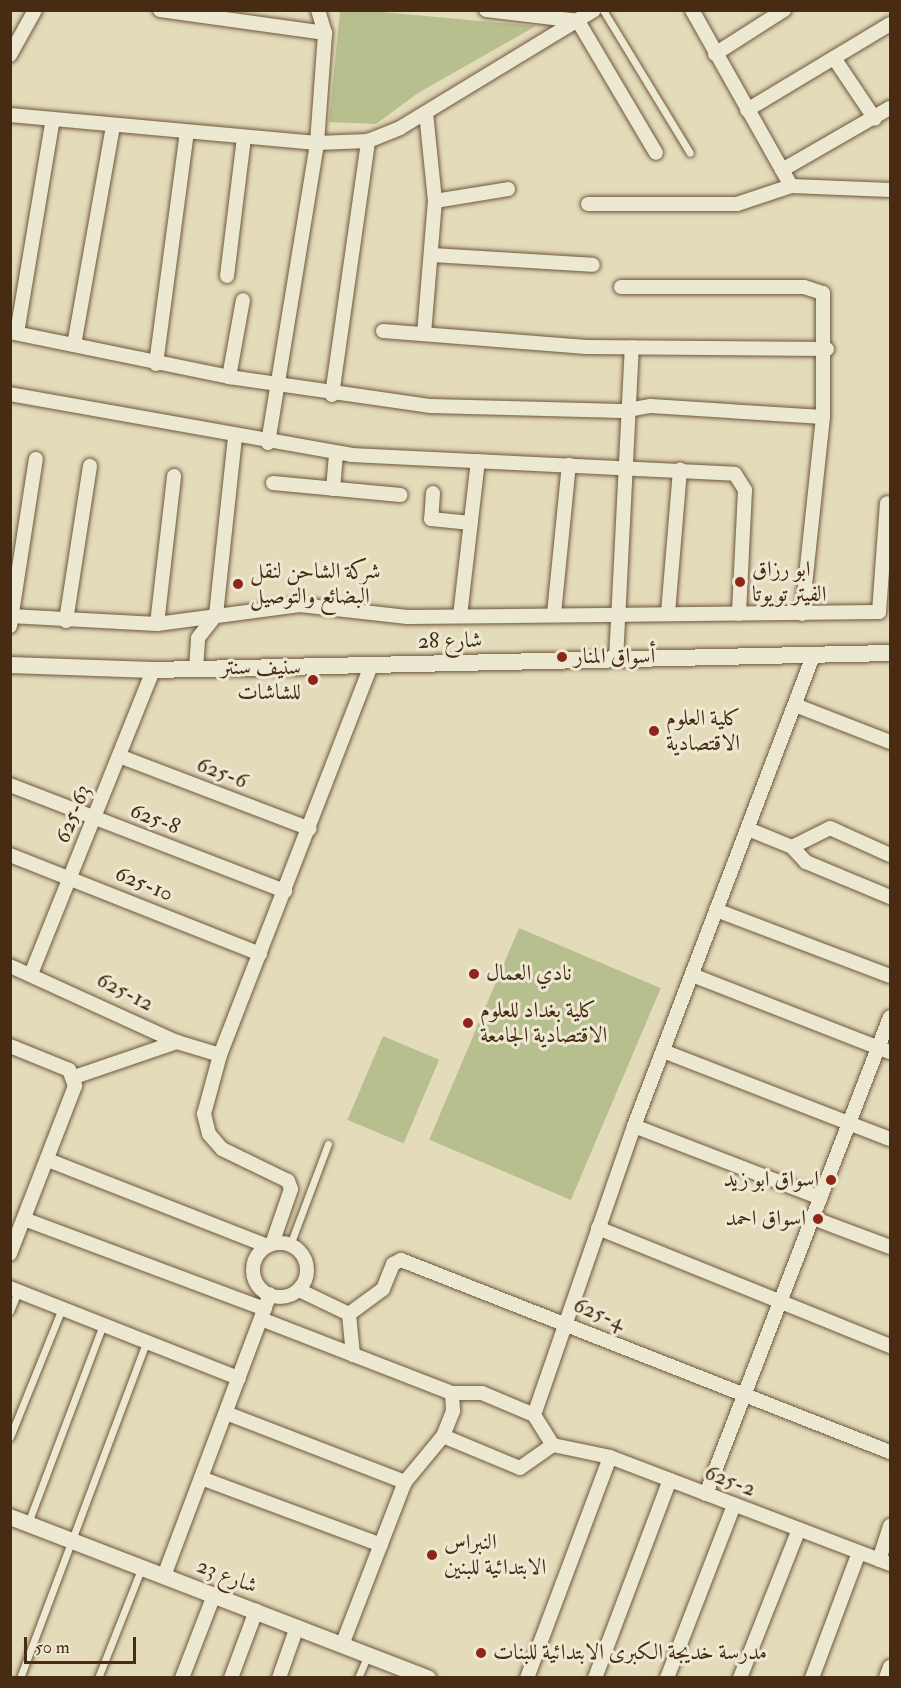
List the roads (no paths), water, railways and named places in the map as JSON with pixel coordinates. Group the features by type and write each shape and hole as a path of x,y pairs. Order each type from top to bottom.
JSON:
{"street":[{"path":"10,55 35,10"},
{"path":"160,10 325,33"},
{"path":"268,443 275,385 317,143 325,33 318,10"},
{"path":"10,115 187,133 317,143 368,141 426,112 594,10"},
{"path":"692,10 791,186"},
{"path":"715,54 784,10"},
{"path":"491,11 578,21"},
{"path":"578,21 656,153"},
{"path":"747,111 891,24"},
{"path":"834,58 874,119"},
{"path":"782,170 891,108"},
{"path":"424,334 435,201 426,112"},
{"path":"53,119 14,333 156,364 229,377 332,395 431,406 823,417"},
{"path":"74,345 112,125"},
{"path":"156,364 187,133"},
{"path":"227,276 244,137"},
{"path":"332,395 368,141"},
{"path":"588,204 737,204 791,186 891,190"},
{"path":"435,201 508,189"},
{"path":"431,255 593,265"},
{"path":"621,287 814,289 827,302 823,417 801,614"},
{"path":"229,377 243,300"},
{"path":"383,331 632,347 827,349"},
{"path":"616,660 632,347"},
{"path":"10,394 235,438 336,453 724,471 743,480 739,614"},
{"path":"196,669 198,638 214,620 235,438"},
{"path":"333,489 336,453"},
{"path":"36,459 17,522 11,620 157,624 214,620 300,605 397,616 879,612 887,503"},
{"path":"460,616 478,461"},
{"path":"554,614 569,465"},
{"path":"66,621 90,466"},
{"path":"668,613 680,470"},
{"path":"157,624 174,476"},
{"path":"273,483 400,495"},
{"path":"433,493 431,519 471,523"},
{"name":"شارع 28","path":"10,665 153,670 891,653"},
{"path":"534,1415 634,1126 813,656"},
{"path":"353,1355 349,1314 299,1290 284,1296 270,1294 254,1275 256,1258 270,1245 291,1189 281,1174 222,1149 209,1134 204,1114 220,1055 310,830 371,665"},
{"name":"625-63","path":"31,974 153,670"},
{"path":"795,705 891,742"},
{"name":"625-6","path":"119,756 310,830"},
{"name":"625-8","path":"10,785 285,891"},
{"path":"792,847 830,828 891,855"},
{"path":"748,829 792,847 806,862 891,897"},
{"name":"625-10","path":"10,855 70,876 260,954"},
{"path":"717,909 891,976"},
{"name":"625-12","path":"10,966 177,1042 220,1055"},
{"path":"692,975 885,1050"},
{"path":"706,1494 850,1123 885,1050 890,1021"},
{"path":"10,1046 74,1077 177,1042"},
{"path":"663,1051 891,1138"},
{"path":"10,1254 48,1160 74,1077"},
{"path":"634,1126 820,1198"},
{"path":"48,1160 270,1245 290,1245 307,1265 299,1290"},
{"path":"813,1218 891,1247"},
{"path":"24,1219 263,1314 353,1355 452,1393 482,1393 534,1415 553,1445 520,1468 443,1436"},
{"path":"598,1228 891,1346"},
{"name":"625-4","path":"349,1314 383,1289 393,1264 401,1260 891,1452"},
{"path":"14,1289 239,1378"},
{"path":"164,1576 270,1294"},
{"path":"342,1644 405,1482 443,1436 453,1411 452,1393"},
{"path":"225,1413 405,1482"},
{"name":"625-2","path":"553,1445 610,1457 885,1562"},
{"path":"527,1677 610,1457"},
{"path":"201,1478 381,1545"},
{"path":"595,1677 670,1480"},
{"path":"667,1677 734,1505"},
{"name":"شارع 23","path":"10,1517 428,1677"},
{"path":"885,1562 891,1526"},
{"path":"741,1677 799,1529"},
{"path":"812,1677 859,1552"},
{"path":"182,1677 214,1595"},
{"path":"231,1677 256,1611"},
{"path":"279,1677 297,1627"},
{"path":"886,1677 891,1667"}],"lane":[{"path":"603,10 690,153"},
{"path":"290,1245 328,1144"},
{"path":"10,1311 14,1289"},
{"path":"10,1437 62,1308"},
{"path":"28,1523 103,1325"},
{"path":"20,1677 146,1342"},
{"path":"98,1677 142,1568"},
{"path":"358,1677 368,1654"}],"place":[{"name":"ابو رزاق الفيتر تويوتا","path":"740,582"},
{"name":"شركة الشاحن لنقل البضائع والتوصيل","path":"238,584"},
{"name":"أسواق المنار","path":"562,657"},
{"name":"سنيف سنتر للشاشات","path":"313,680"},
{"name":"كلية العلوم الاقتصادية","path":"654,731"},
{"name":"نادي العمال","path":"474,974"},
{"name":"كلية بغداد للعلوم الاقتصادية الجامعة","path":"468,1023"},
{"name":"اسواق ابو زيد","path":"831,1180"},
{"name":"اسواق احمد","path":"818,1219"},
{"name":"النبراس الابتدائية للبنين","path":"432,1555"},
{"name":"مدرسة خديجة الكبرى الابتدائية للبنات","path":"481,1653"}]}
